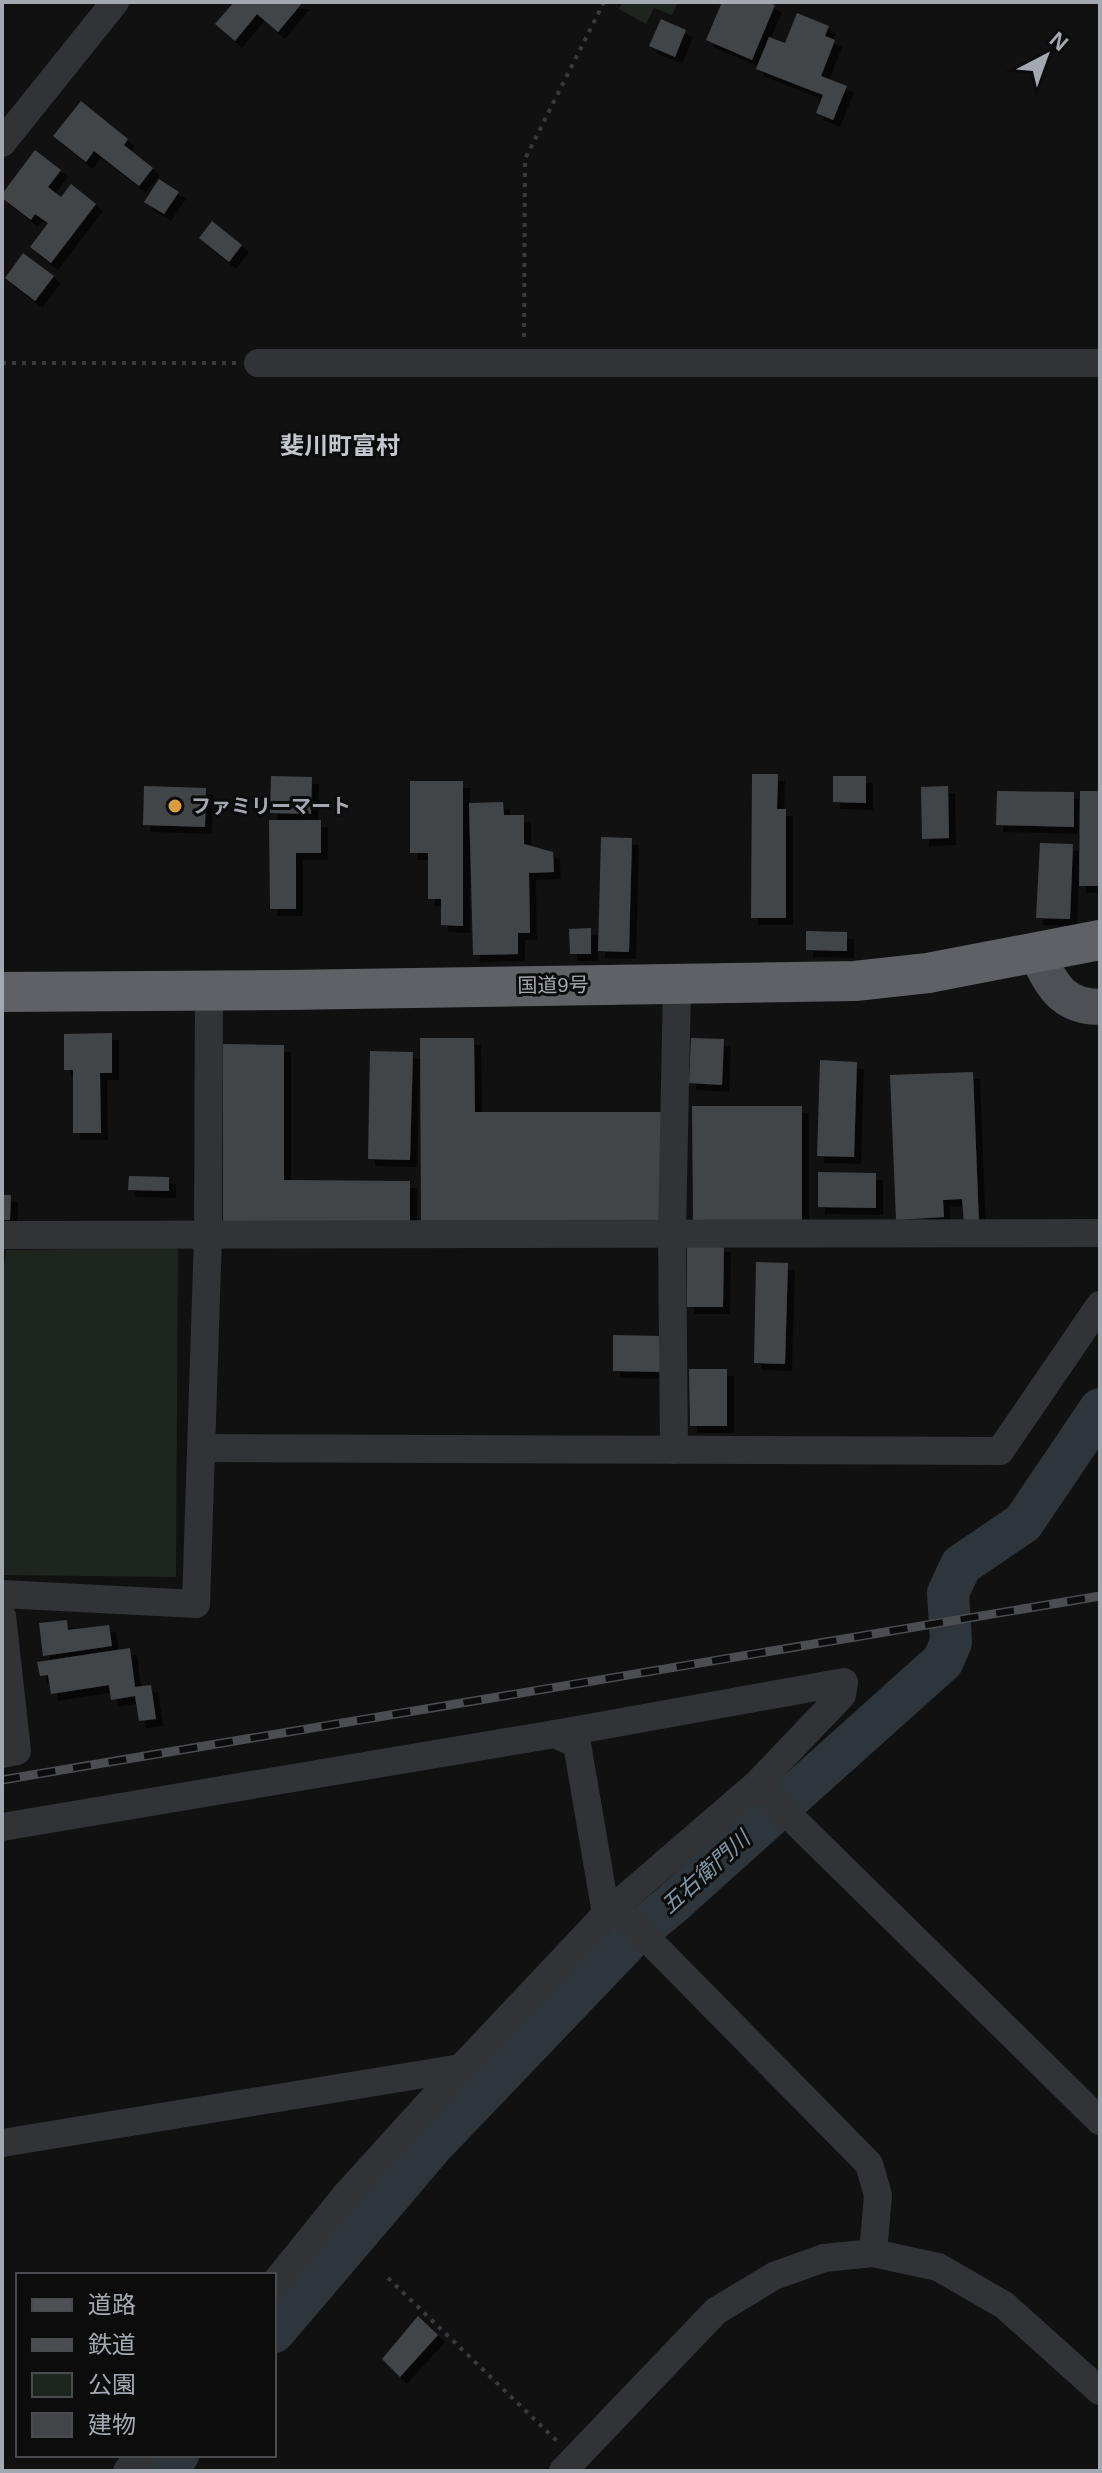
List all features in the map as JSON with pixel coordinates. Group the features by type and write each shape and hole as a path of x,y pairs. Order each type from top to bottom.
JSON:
{"highway":[{"name":"国道9号","path":"2,992 855,981 928,973 1100,940"}],"main road":[{"path":"1036,954 1056,990 1086,1007 1100,1007"}],"street":[{"path":"2,143 115,2"},
{"path":"258,363 1100,363"},
{"path":"674,1450 672,1233 677,984"},
{"path":"2,1594 196,1604 208,1236 209,991"},
{"path":"2,1235 1100,1233"},
{"path":"202,1448 1000,1451 1100,1305"},
{"path":"2,1616 17,1751 2,1754"},
{"path":"2,1827 844,1682 842,1695 757,1784 606,1914 345,2196 276,2282"},
{"path":"555,1734 577,1744 606,1914"},
{"path":"757,1784 1100,2121"},
{"path":"606,1914 622,1913 869,2164 878,2195 873,2253"},
{"path":"2,2143 461,2068"},
{"path":"569,2465 716,2311 774,2276 824,2258 873,2253 938,2267 1004,2305 1100,2391"}],"path":[{"path":"524,362 525,159 604,2"},
{"path":"2,363 258,363"},
{"path":"388,2278 569,2465"}],"green space":[{"path":"623,2 678,2 672,15 654,8 646,24 619,9"},
{"path":"178,1248 176,1577 2,1575 2,1282 6,1250"}],"building":[{"path":"234,2 303,2 278,32 257,14 235,41 215,24"},
{"path":"722,2 767,2 775,5 752,60 706,40"},
{"path":"797,13 829,26 825,36 835,40 821,76 847,86 833,120 816,113 823,95 756,69 769,37 785,43"},
{"path":"661,19 686,30 675,57 649,46"},
{"path":"81,101 128,139 124,145 153,168 139,186 94,151 86,162 53,136"},
{"path":"35,150 61,170 48,187 61,197 71,184 96,204 51,263 30,247 48,223 35,214 31,220 2,198"},
{"path":"159,179 179,192 164,214 144,202"},
{"path":"212,221 242,245 229,262 199,238"},
{"path":"23,253 54,276 35,301 5,278"},
{"path":"752,774 778,774 777,809 786,809 786,918 751,918"},
{"path":"271,776 312,777 311,814 270,813"},
{"path":"833,776 866,776 866,803 833,802"},
{"path":"410,781 463,781 463,926 441,925 441,899 428,899 428,853 410,853"},
{"name":"ファミリーマート","path":"144,786 206,788 205,827 143,825"},
{"path":"948,786 949,838 922,839 921,787"},
{"path":"997,791 1074,792 1074,827 996,825"},
{"path":"1080,791 1100,791 1100,886 1079,886"},
{"path":"503,802 504,815 524,815 524,844 553,852 554,872 529,873 530,933 518,933 518,954 473,955 469,803"},
{"path":"269,820 321,820 321,853 296,853 296,909 270,909"},
{"path":"601,837 632,838 629,952 598,951"},
{"path":"1040,843 1073,844 1070,919 1036,918"},
{"path":"591,928 591,954 570,954 569,929"},
{"path":"806,931 847,932 847,951 806,950"},
{"path":"112,1033 112,1073 100,1073 101,1133 73,1133 73,1070 64,1070 64,1034"},
{"path":"420,1038 474,1038 475,1112 668,1112 668,1227 421,1227"},
{"path":"691,1038 724,1039 722,1085 689,1083"},
{"path":"223,1044 284,1045 284,1180 410,1181 410,1224 223,1223"},
{"path":"370,1051 413,1052 410,1160 368,1159"},
{"path":"820,1060 857,1062 854,1157 817,1156"},
{"path":"973,1072 979,1223 964,1223 962,1199 943,1200 944,1217 896,1220 890,1075"},
{"path":"692,1106 802,1106 802,1222 693,1222"},
{"path":"818,1172 876,1173 876,1208 818,1207"},
{"path":"129,1176 169,1177 169,1191 128,1190"},
{"path":"2,1195 11,1195 10,1220 2,1220"},
{"path":"687,1245 724,1245 723,1307 687,1307"},
{"path":"756,1262 788,1263 785,1364 754,1363"},
{"path":"613,1335 664,1336 664,1372 613,1371"},
{"path":"689,1369 727,1369 727,1426 690,1426"},
{"path":"67,1620 68,1630 109,1625 112,1646 43,1656 39,1623"},
{"path":"130,1648 135,1687 151,1685 156,1719 139,1721 135,1696 111,1700 109,1685 51,1694 48,1675 40,1676 37,1662"},
{"path":"418,2316 438,2335 400,2377 382,2359"}],"waterway":[{"name":"五右衛門川","path":"276,2330 434,2144 631,1938 943,1661 951,1642 948,1593 961,1565 1023,1523 1100,1409"},
{"name":"五右衛門川","path":"166,2471 176,2457"}],"railway":[{"path":"2,1780 1100,1596"}],"place":[{"name":"ファミリーマート","path":"175,806"}],"district":[{"name":"斐川町富村","path":"340,446"}]}
